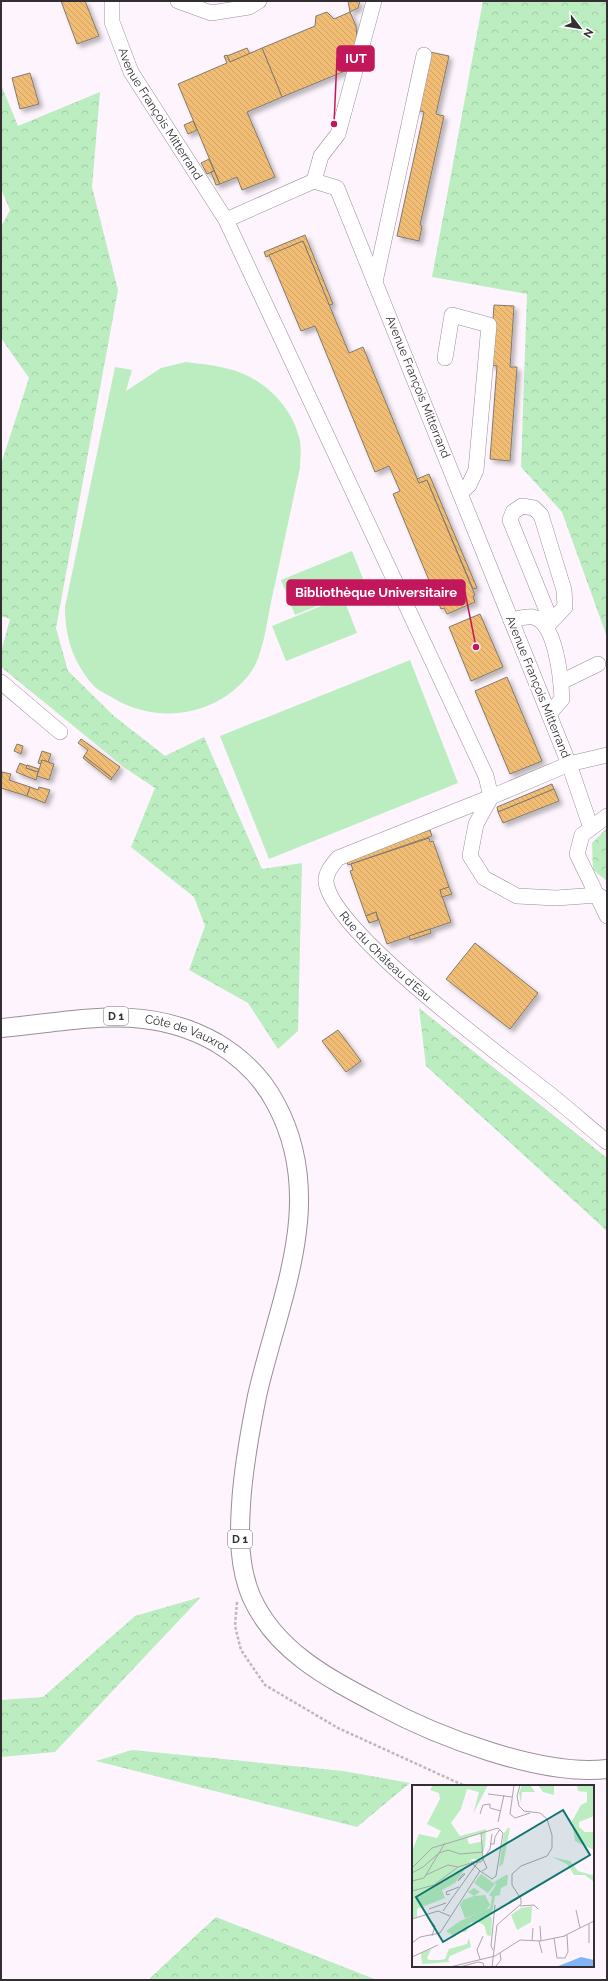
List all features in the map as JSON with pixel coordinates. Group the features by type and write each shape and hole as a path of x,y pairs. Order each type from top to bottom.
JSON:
{"main road":[{"name":"Côte de Vauxrot","path":"1,1028 94,1017 119,1016 160,1021 204,1036 225,1048 247,1065 264,1084 278,1107 291,1139 299,1184 298,1234 290,1275 257,1396 245,1464 242,1492 240,1543 247,1584"},
{"name":"D 1","path":"247,1584 258,1611 265,1622 274,1634 291,1651 324,1674 387,1710 420,1726 464,1743 522,1760 571,1769 607,1769"}],"street":[{"name":"Avenue François Mitterrand","path":"112,1 112,22 131,72 226,220 486,776 491,797 569,764 337,188 314,181"},
{"path":"178,1 211,13 249,7 259,1"},
{"path":"226,220 314,181 321,156 338,134 374,1"},
{"path":"376,282 424,54"},
{"path":"445,358 452,315 489,325 476,470 469,485 460,493"},
{"path":"548,624 565,606 564,590 542,515 534,508 522,506 513,512 510,520 548,624 561,682 562,699 549,714"},
{"path":"511,620 532,617 548,624"},
{"path":"561,682 598,664"},
{"path":"1,682 60,732"},
{"path":"591,828 569,764 607,755"},
{"path":"491,797 476,824 470,856 484,878 517,896 602,898"},
{"name":"Rue du Château d'Eau","path":"491,797 338,858 330,868 326,881 333,899 347,919 422,993 556,1099 607,1142"},
{"path":"607,816 582,835 576,854 602,898 607,916"}],"path":[{"path":"247,1584 236,1604 235,1626 241,1650 265,1685 338,1728 463,1785"}],"green space":[{"path":"483,1 607,1 607,637 562,512 521,467 527,294 432,277"},
{"path":"2,87 18,126 100,92 92,187 118,290 56,628 68,671 114,716 165,756 204,737 262,869 302,863 298,1031 278,1049 248,1003 189,970 205,926 194,897 131,847 155,788 125,768 1,667 1,652 10,619 1,616 1,464 29,378 1,338 1,227 10,210 1,189"},
{"path":"186,362 218,366 241,373 253,378 273,394 282,404 295,425 299,437 301,452 300,468 262,648 251,672 238,687 223,698 206,707 188,712 150,712 131,707 100,691 86,676 75,658 72,649 65,618 65,607 115,367 132,370 126,391 161,368"},
{"path":"352,551 366,586 295,615 281,580"},
{"path":"343,597 357,633 286,661 272,626"},
{"path":"410,660 458,783 269,859 220,736"},
{"path":"607,828 607,881 593,870 592,843"},
{"path":"419,1008 607,1158 607,1231 426,1066"},
{"path":"201,1597 55,1752 1,1757 1,1700 43,1697 135,1616"},
{"path":"132,1750 343,1771 410,1783 357,1827 96,1761"},
{"path":"216,1917 377,1980 148,1980"}],"building":[{"path":"61,1 85,1 99,36 77,44"},
{"path":"348,1 360,1 358,8 350,12"},
{"path":"327,12 334,19 350,12 356,26 357,38 354,51 349,57 341,61 345,71 282,97 262,48 315,26 316,16"},
{"path":"247,48 250,54 230,62 227,56"},
{"path":"262,48 282,97 247,112 275,177 242,190 237,177 220,184 178,84 227,63 224,56 227,55 230,62"},
{"path":"430,52 449,56 436,114 444,116 420,225 422,226 419,241 397,236 424,112 417,110"},
{"path":"30,73 39,104 20,109 12,78"},
{"path":"193,121 197,130 188,134 184,125"},
{"path":"209,159 214,171 207,174 201,163"},
{"path":"214,171 220,184 216,185 211,172"},
{"path":"305,235 333,304 329,305 303,241 266,257 264,252"},
{"path":"303,241 349,353 363,347 419,483 427,480 475,595 473,596 475,602 447,614 444,608 441,609 393,494 400,491 389,466 375,472 315,326 301,331 269,255"},
{"path":"494,305 514,306 510,367 517,367 510,461 490,459 497,366 490,365"},
{"path":"429,474 477,588 473,589 427,480 419,483 417,479"},
{"path":"480,614 503,667 471,681 449,627"},
{"path":"507,677 542,761 510,774 475,691"},
{"path":"81,739 120,767 112,778 84,756 88,750 78,743"},
{"path":"17,744 23,746 21,754 14,751"},
{"path":"42,751 51,754 48,762 42,760 41,764 38,763"},
{"path":"84,756 112,778 111,780 83,758"},
{"path":"42,760 54,764 49,780 37,776"},
{"path":"20,763 27,766 26,768 38,772 36,780 16,772"},
{"path":"27,765 39,769 38,772 26,768"},
{"path":"2,772 11,774 9,780 30,787 27,796 1,788"},
{"path":"552,784 554,789 498,812 497,807"},
{"path":"30,787 38,790 39,787 50,790 45,803 27,796"},
{"path":"554,789 559,801 503,823 498,812"},
{"path":"430,830 432,836 348,865 346,859"},
{"path":"429,838 430,842 433,841 449,887 440,890 451,922 387,944 376,912 366,916 350,871 353,870 351,864"},
{"path":"449,887 452,894 442,897 440,890"},
{"path":"376,912 378,920 369,923 366,916"},
{"path":"430,929 431,933 410,940 409,936"},
{"path":"475,943 538,993 510,1029 446,979"},
{"path":"338,1030 361,1061 346,1072 322,1041"}],"place":[{"name":"IUT","path":"334,124"},
{"name":"Bibliothèque Universitaire","path":"476,647"}]}
